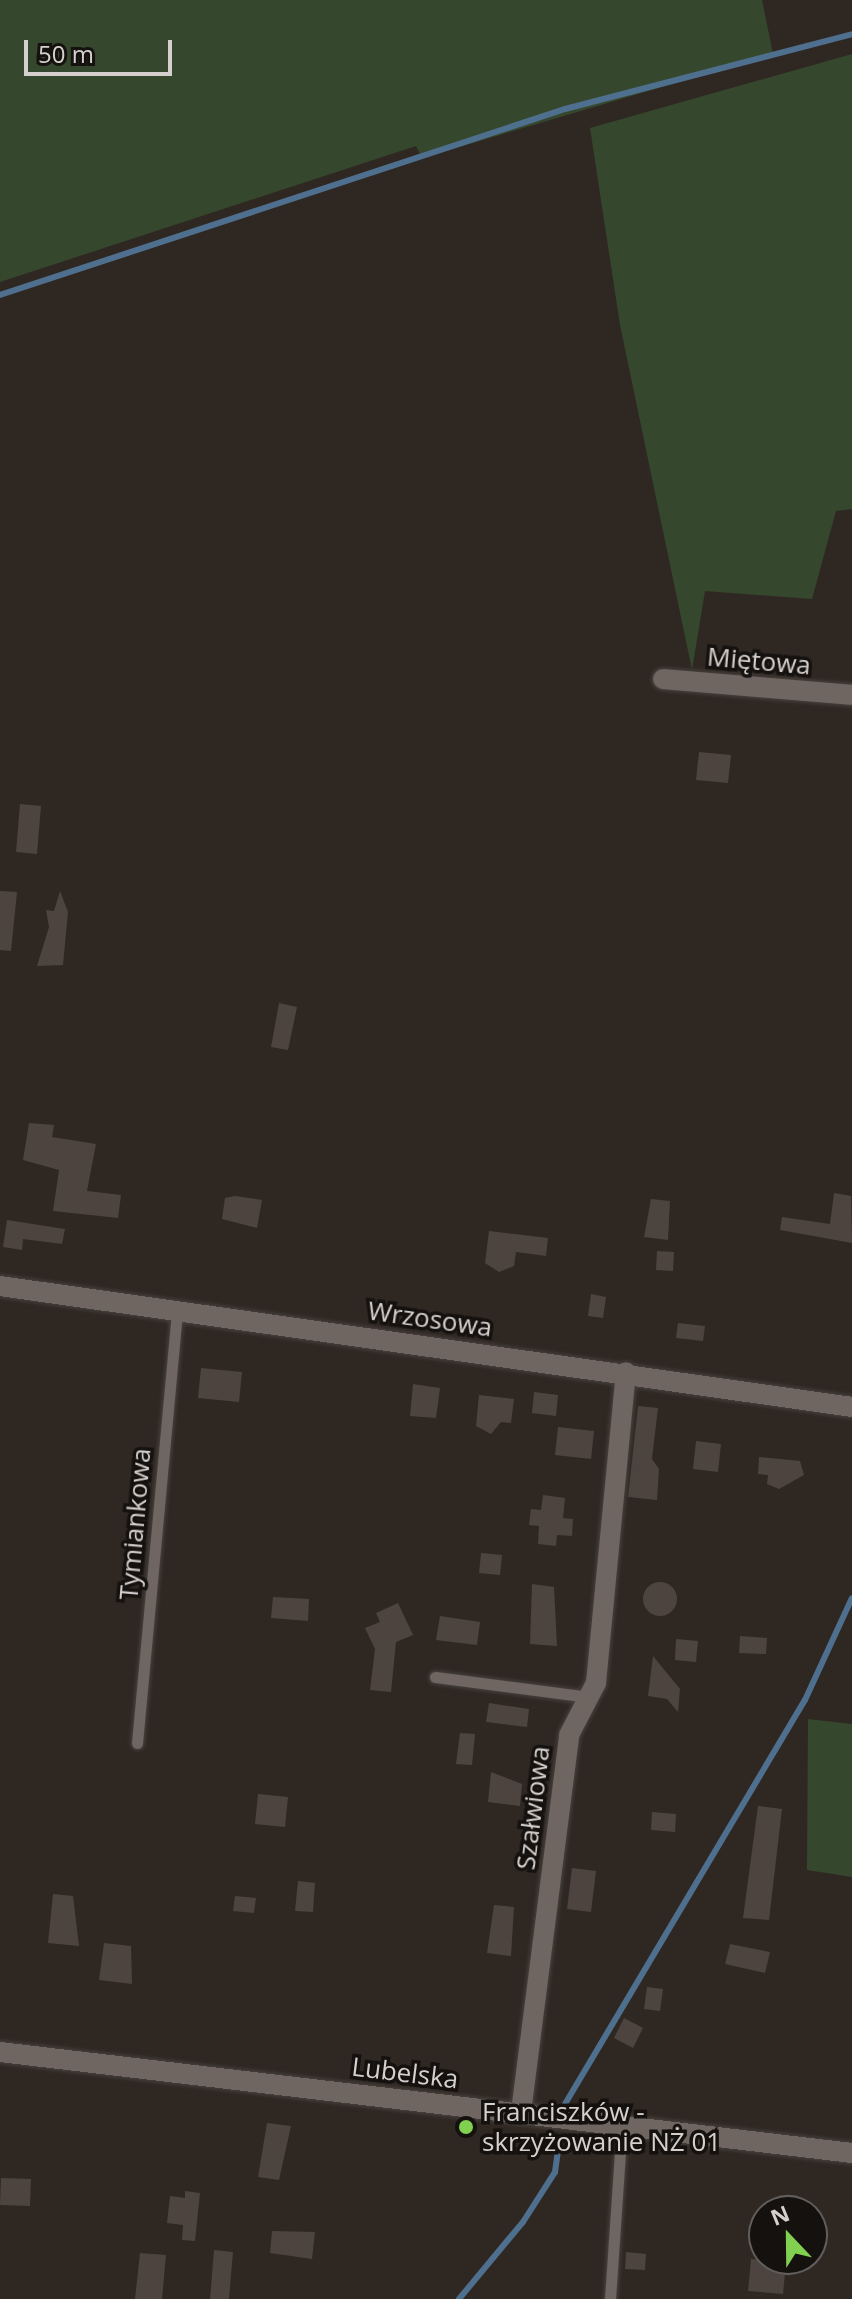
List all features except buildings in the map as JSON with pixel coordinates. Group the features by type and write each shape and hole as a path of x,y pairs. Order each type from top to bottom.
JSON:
{"street":[{"name":"Miętowa","path":"663,679 852,695"},
{"name":"Wrzosowa","path":"0,1286 626,1372 852,1407"},
{"name":"Szałwiowa","path":"521,2112 569,1735 596,1683 626,1372"},
{"name":"Lubelska","path":"0,2052 852,2153"}],"lane":[{"name":"Tymiankowa","path":"137,1743 177,1310"},
{"path":"435,1677 588,1697"},
{"path":"610,2299 622,2125"}],"green space":[{"path":"0,0 762,0 773,54 422,158 416,146 0,282"},
{"path":"852,54 852,509 836,511 812,599 705,591 692,670 620,325 590,128"},
{"path":"808,1719 852,1724 852,1877 807,1870"}],"waterway":[{"path":"0,295 565,109 852,34"},
{"path":"565,2104 805,1700 852,1598"},
{"path":"459,2299 523,2222 555,2172 559,2142"}],"place":[{"name":"Franciszków - skrzyżowanie NŻ 01","path":"466,2127"}]}
